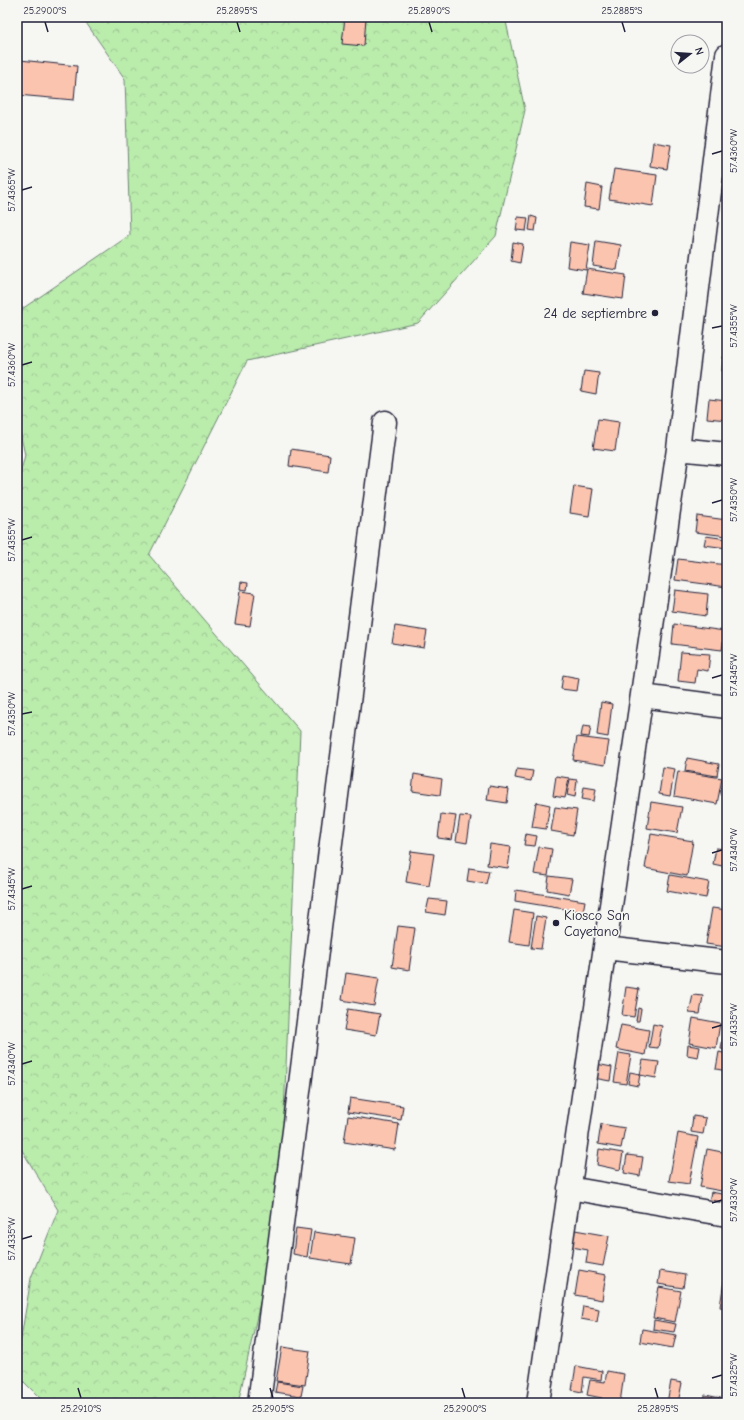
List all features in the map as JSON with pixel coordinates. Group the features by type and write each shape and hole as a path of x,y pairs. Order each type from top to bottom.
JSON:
{"street":[{"path":"538,1403 678,449 727,55"},
{"path":"259,1403 385,422"},
{"path":"678,449 727,454"},
{"path":"642,696 727,707"},
{"path":"605,948 727,962"},
{"path":"569,1188 727,1215"}],"green space":[{"path":"82,17 505,17 525,110 496,236 418,323 247,361 149,555 300,731 283,1138 261,1298 238,1403 45,1403 17,1375 17,1362 31,1278 58,1210 17,1142 17,486 25,455 17,419 17,362 22,309 130,235 125,79"}],"building":[{"path":"345,17 366,17 364,46 342,44"},
{"path":"20,60 77,66 74,100 17,95"},
{"path":"653,142 671,145 667,169 650,166"},
{"path":"614,169 657,175 653,206 609,199"},
{"path":"587,184 602,187 599,209 584,207"},
{"path":"531,216 537,218 535,231 529,230"},
{"path":"518,217 528,218 526,231 516,230"},
{"path":"596,241 621,245 617,270 593,266"},
{"path":"513,242 523,244 520,263 511,261"},
{"path":"570,242 590,245 586,270 567,267"},
{"path":"587,269 626,275 623,299 583,293"},
{"path":"723,357 727,357 727,372 722,371"},
{"path":"584,371 599,373 596,394 581,391"},
{"path":"709,399 727,401 727,420 707,418"},
{"path":"598,419 619,422 615,451 593,448"},
{"path":"291,449 330,455 328,472 289,466"},
{"path":"574,486 593,489 589,516 570,513"},
{"path":"697,516 727,520 727,536 695,532"},
{"path":"706,536 727,539 727,548 704,545"},
{"path":"678,559 727,565 727,587 675,580"},
{"path":"241,582 248,583 247,590 240,589"},
{"path":"675,590 708,594 706,616 672,611"},
{"path":"240,591 255,593 250,626 235,624"},
{"path":"674,624 725,631 722,650 672,644"},
{"path":"395,626 427,631 424,648 392,643"},
{"path":"681,652 710,654 708,671 697,669 695,683 678,681"},
{"path":"563,675 579,678 577,691 561,689"},
{"path":"601,702 612,704 608,737 597,735"},
{"path":"583,726 591,727 589,737 581,736"},
{"path":"577,737 609,741 605,765 573,760"},
{"path":"687,758 719,764 717,776 685,771"},
{"path":"663,767 675,769 670,796 659,794"},
{"path":"517,769 533,771 531,781 515,778"},
{"path":"678,771 722,778 717,804 674,796"},
{"path":"414,774 442,779 440,795 412,791"},
{"path":"556,776 569,778 565,798 553,796"},
{"path":"570,779 577,780 575,797 567,795"},
{"path":"489,786 509,789 507,803 487,800"},
{"path":"584,787 596,789 594,801 582,799"},
{"path":"536,802 550,805 546,829 532,827"},
{"path":"651,802 682,807 677,833 647,828"},
{"path":"555,807 577,810 573,835 551,831"},
{"path":"441,814 456,816 452,840 438,838"},
{"path":"460,816 471,817 467,843 456,841"},
{"path":"526,834 537,836 535,846 524,845"},
{"path":"651,834 693,841 687,876 645,868"},
{"path":"490,844 511,847 508,868 487,865"},
{"path":"539,847 552,849 548,876 534,874"},
{"path":"716,848 727,849 727,867 713,864"},
{"path":"411,851 434,854 429,886 406,882"},
{"path":"469,868 489,871 486,884 467,881"},
{"path":"670,875 709,882 706,898 667,891"},
{"path":"549,876 572,879 569,894 547,890"},
{"path":"516,890 585,901 583,912 515,901"},
{"path":"429,899 447,901 445,915 426,912"},
{"path":"712,908 727,910 727,947 706,944"},
{"path":"514,910 533,913 529,945 509,942"},
{"path":"536,916 546,918 541,949 531,948"},
{"path":"398,926 415,928 409,970 392,967"},
{"path":"346,973 379,978 374,1006 342,1000"},
{"path":"626,987 639,989 634,1017 622,1015"},
{"path":"693,995 703,996 700,1014 689,1013"},
{"path":"638,1008 641,1009 639,1021 636,1021"},
{"path":"348,1009 380,1014 376,1035 344,1030"},
{"path":"727,1012 727,1029 723,1028"},
{"path":"693,1018 720,1023 716,1048 689,1043"},
{"path":"653,1024 662,1026 658,1048 649,1047"},
{"path":"621,1025 649,1030 645,1055 616,1049"},
{"path":"724,1032 727,1032 727,1050 721,1049"},
{"path":"688,1045 700,1047 698,1057 687,1055"},
{"path":"719,1052 727,1054 727,1071 716,1069"},
{"path":"619,1053 631,1055 626,1084 614,1082"},
{"path":"643,1060 659,1062 656,1078 640,1075"},
{"path":"591,1063 612,1067 610,1081 588,1077"},
{"path":"630,1072 640,1074 638,1086 628,1084"},
{"path":"350,1098 403,1106 401,1120 348,1112"},
{"path":"348,1116 399,1124 395,1150 344,1142"},
{"path":"693,1116 706,1118 703,1134 691,1132"},
{"path":"601,1124 625,1128 621,1148 598,1144"},
{"path":"678,1133 698,1137 689,1184 669,1181"},
{"path":"599,1149 623,1153 620,1170 597,1165"},
{"path":"707,1149 727,1153 727,1192 700,1187"},
{"path":"627,1155 643,1157 640,1176 624,1173"},
{"path":"711,1192 727,1195 727,1204 709,1201"},
{"path":"296,1228 311,1230 307,1257 293,1254"},
{"path":"575,1230 609,1236 603,1266 586,1263 588,1250 572,1247"},
{"path":"314,1232 355,1238 351,1264 310,1258"},
{"path":"579,1270 606,1275 602,1300 575,1295"},
{"path":"660,1271 685,1275 683,1288 658,1284"},
{"path":"725,1274 727,1274 727,1308 720,1307"},
{"path":"659,1287 681,1291 675,1322 653,1318"},
{"path":"583,1306 599,1309 597,1322 581,1319"},
{"path":"654,1320 676,1324 674,1332 653,1329"},
{"path":"642,1329 676,1335 673,1348 640,1342"},
{"path":"282,1347 310,1351 305,1385 276,1381"},
{"path":"576,1366 602,1371 601,1380 584,1377 582,1392 572,1390"},
{"path":"607,1371 624,1374 620,1403 602,1400 602,1398 587,1395 590,1380 605,1382"},
{"path":"671,1381 682,1383 678,1403 667,1403"},
{"path":"277,1382 303,1386 301,1396 275,1392"},
{"path":"725,1390 727,1390 727,1403 722,1403"},
{"path":"705,1395 721,1398 720,1403 704,1403"}],"place":[{"name":"24 de septiembre","path":"655,313"},
{"name":"Kiosco San Cayetano","path":"556,923"}]}
